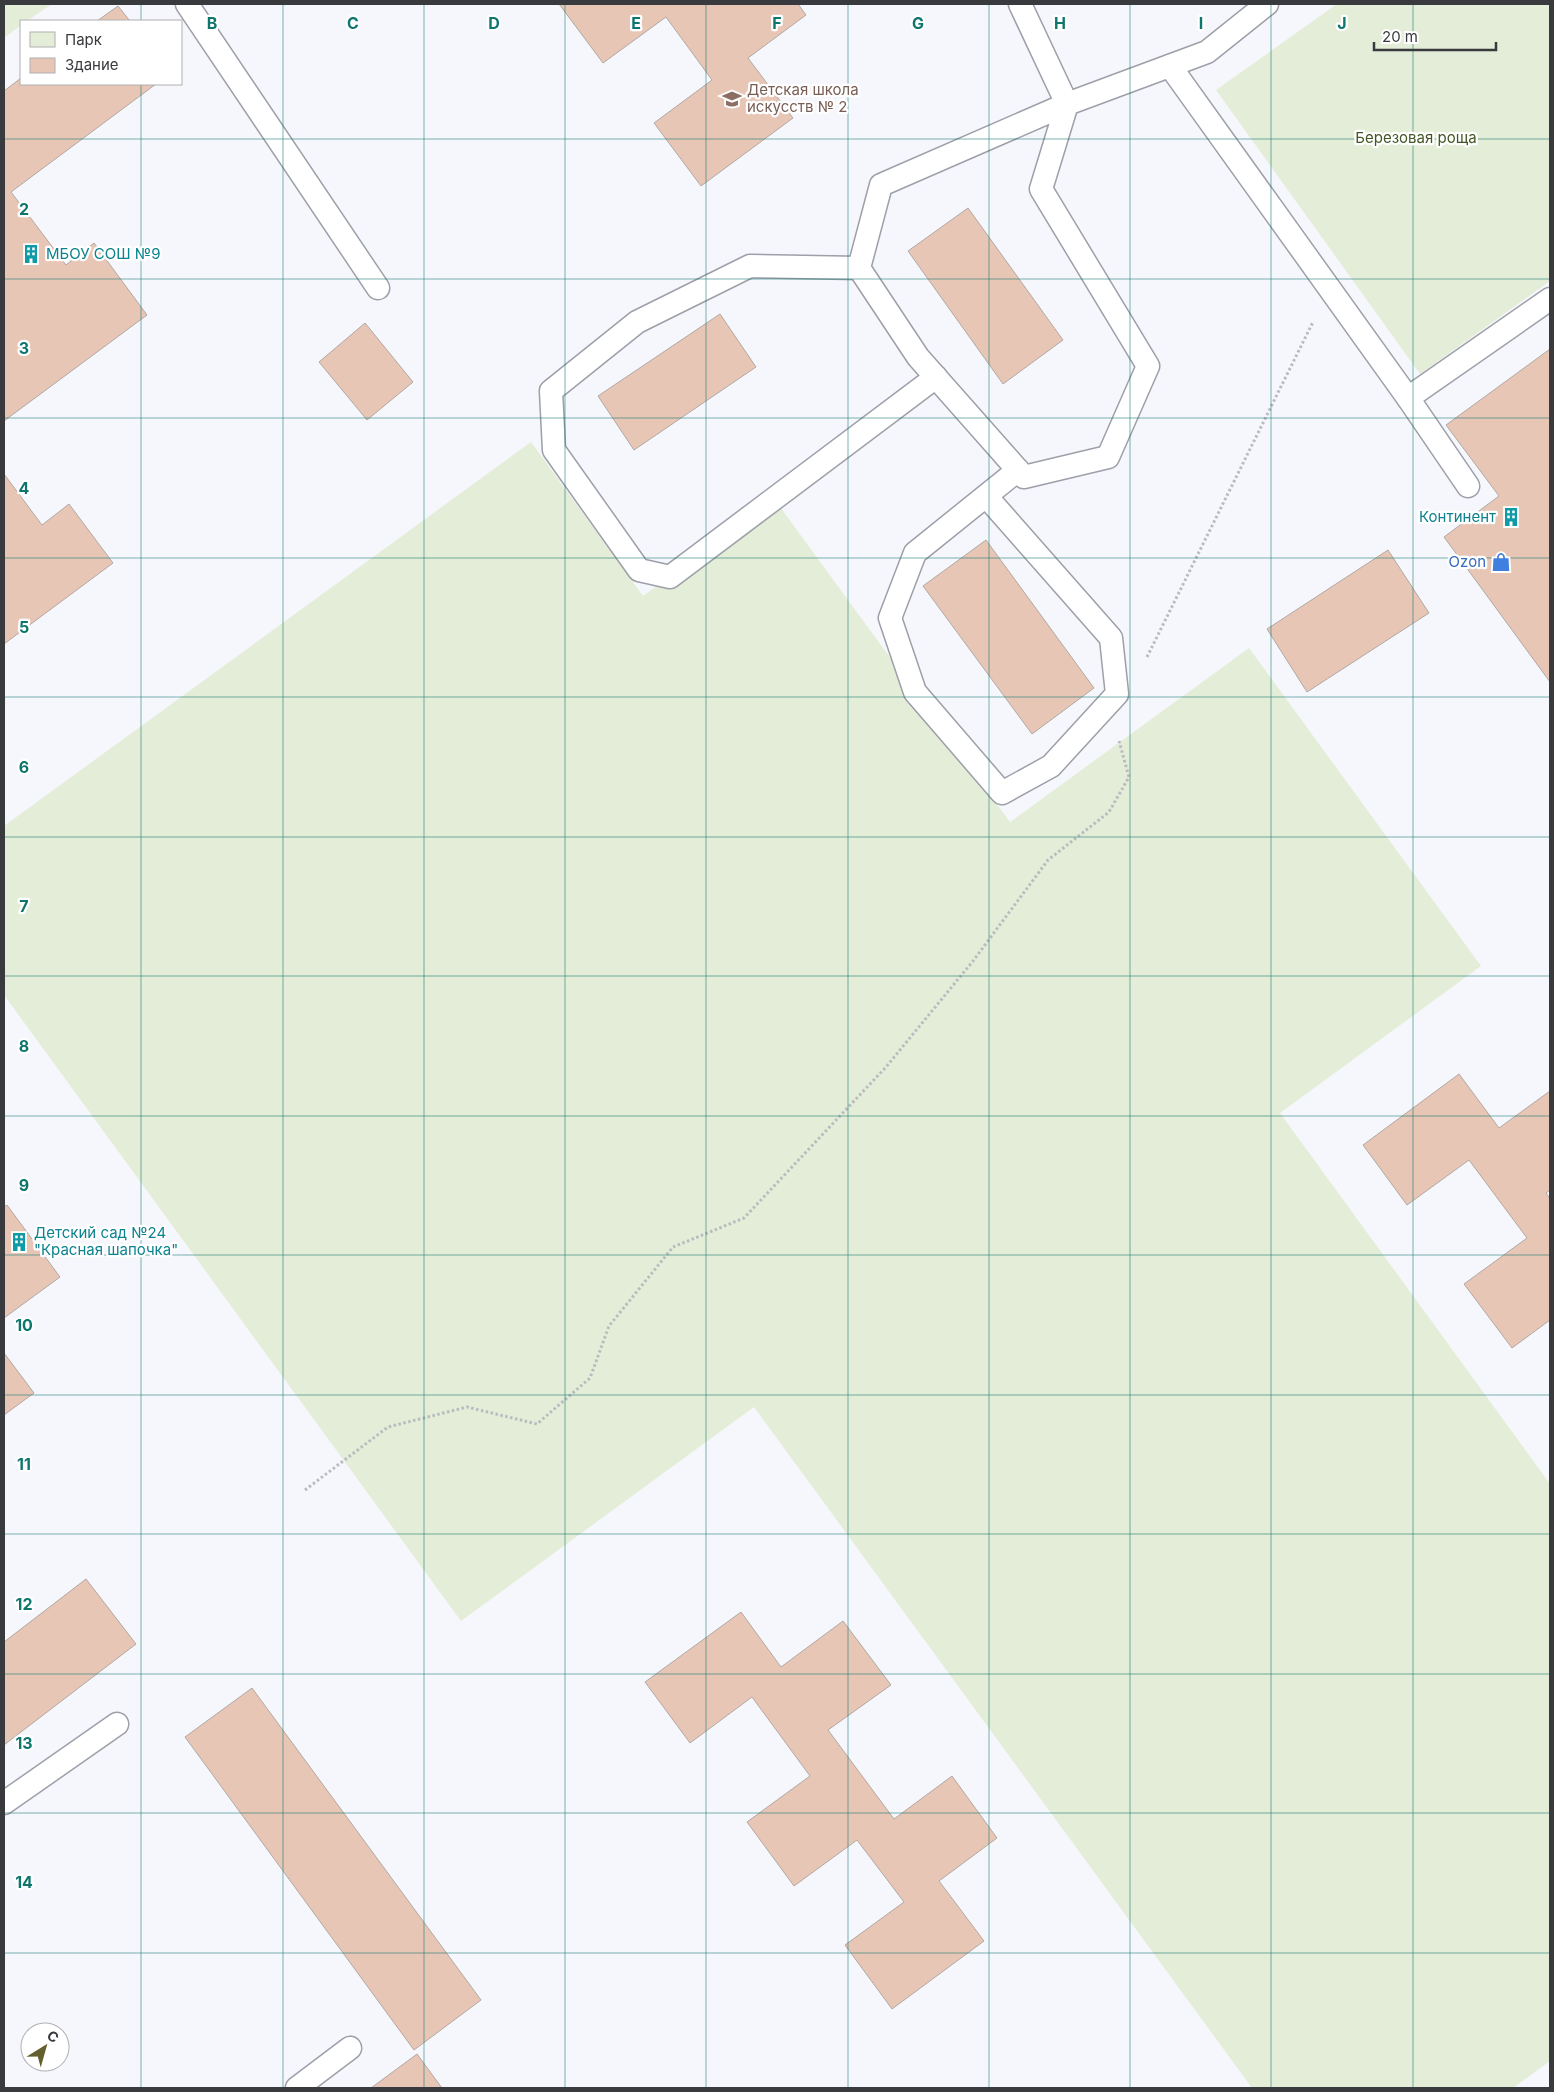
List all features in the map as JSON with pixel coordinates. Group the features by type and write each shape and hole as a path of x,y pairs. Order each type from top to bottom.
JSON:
{"lane":[{"path":"187,4 378,288"},
{"path":"1020,4 1067,104 1041,188 1148,366 1108,457 1024,477 918,357 859,268 882,185 1067,104 1207,52 1266,4"},
{"path":"1170,66 1408,398 1468,486"},
{"path":"859,268 750,266 637,322 551,391 554,450 639,570 670,577 936,377"},
{"path":"1408,398 1550,299"},
{"path":"986,496 1111,638 1117,694 1051,766 1002,793 915,692 890,618 915,553 1018,470"},
{"path":"4,1803 117,1724"},
{"path":"297,2088 350,2048"}],"path":[{"path":"1145,661 1329,288"},
{"path":"305,1490 388,1427 467,1407 537,1424 590,1378 609,1326 673,1247 744,1218 886,1067 972,961 1048,860 1109,812 1129,777 1118,738"}],"green space":[{"path":"4,4 52,4 28,20 20,20 20,26 4,38"},
{"name":"Березовая роща","path":"1337,4 1550,4 1550,281 1420,374 1216,90"},
{"path":"531,442 643,596 775,500 1010,822 1249,648 1481,966 1280,1113 1550,1484 1550,2061 1513,2088 1252,2088 754,1407 461,1621 4,995 4,826"}],"building":[{"name":"Детская школа искусств № 2","path":"559,4 798,4 806,15 748,58 793,118 701,186 654,123 712,80 666,17 603,63"},
{"path":"118,6 129,20 98,20"},
{"name":"МБОУ СОШ №9","path":"20,79 20,85 155,85 11,192 66,265 94,243 147,315 4,421 4,91"},
{"path":"968,208 1063,340 1003,384 908,251"},
{"path":"720,314 756,367 634,450 598,396"},
{"path":"365,323 413,382 367,420 319,362"},
{"name":"Континент","path":"1550,349 1550,682 1444,537 1499,496 1446,425"},
{"path":"4,474 42,525 69,504 113,563 4,644"},
{"path":"986,540 1094,688 1032,734 923,586"},
{"path":"1388,550 1429,613 1307,692 1267,629"},
{"path":"1459,1074 1499,1128 1550,1091 1550,1190 1546,1193 1550,1199 1550,1320 1512,1348 1464,1284 1527,1238 1469,1160 1407,1205 1363,1145"},
{"name":"Детский сад №24 \"Красная шапочка\"","path":"7,1205 60,1277 4,1318 4,1207"},
{"path":"4,1353 34,1393 4,1415"},
{"path":"86,1579 136,1644 4,1745 4,1642"},
{"path":"741,1612 781,1667 843,1621 891,1685 828,1730 894,1819 952,1776 997,1838 939,1881 984,1941 892,2009 845,1945 904,1902 857,1840 794,1886 747,1822 810,1776 752,1697 690,1743 645,1682"},
{"path":"252,1688 481,2000 414,2050 185,1737"},
{"path":"417,2054 442,2088 371,2088"}],"place":[{"name":"Детская школа искусств № 2","path":"732,99"},
{"name":"МБОУ СОШ №9","path":"31,254"},
{"name":"Континент","path":"1511,517"},
{"name":"Ozon","path":"1501,562"},
{"name":"Детский сад №24 \"Красная шапочка\"","path":"19,1242"}]}
